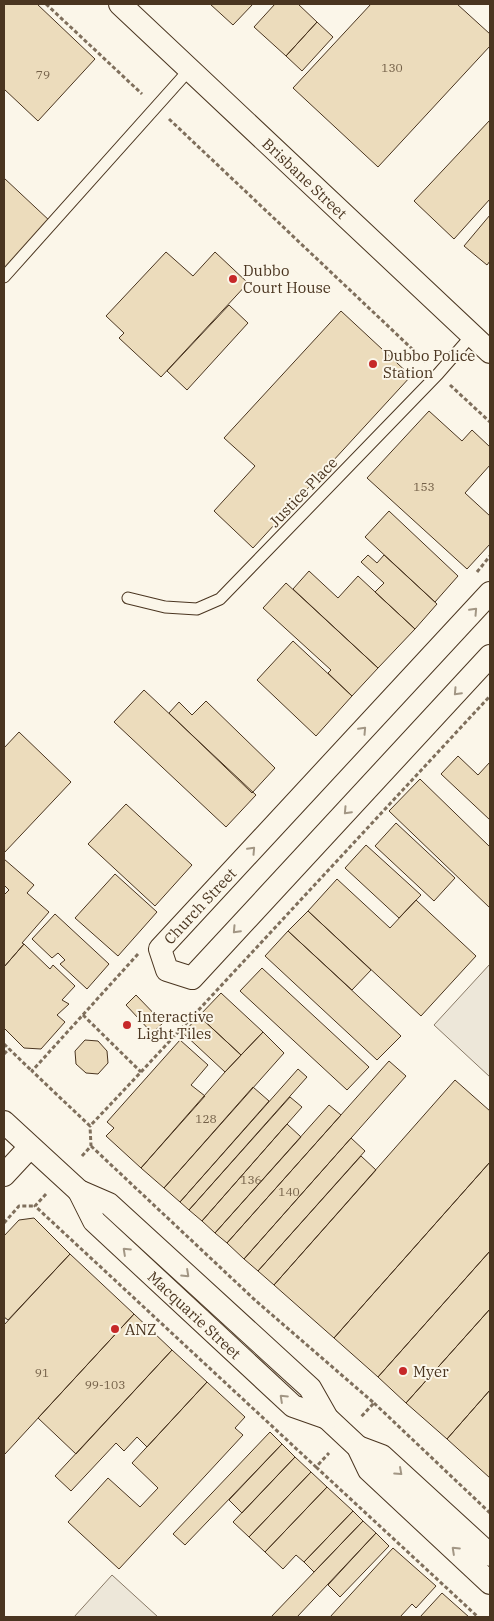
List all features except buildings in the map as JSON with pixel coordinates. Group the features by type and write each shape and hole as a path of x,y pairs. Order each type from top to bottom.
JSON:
{"street":[{"name":"Brisbane Street","path":"120,4 490,352"},
{"name":"Church Street","path":"490,593 160,949 167,970 192,978 490,656"},
{"name":"Macquarie Street","path":"4,1122 79,1192 109,1204 124,1217 310,1388 327,1418 358,1447 369,1470 490,1583"},
{"path":"4,1175 30,1146"},
{"name":"Macquarie Street","path":"358,1447 382,1456 490,1555"}],"lane":[{"path":"4,277 190,69"},
{"name":"Justice Place","path":"128,598 165,607 197,609 220,599 438,374 472,335"}],"path":[{"path":"46,4 490,422"},
{"path":"83,1016 142,1072"},
{"path":"4,1044 32,1071"},
{"path":"4,1054 9,1049"},
{"path":"82,1156 91,1146 90,1126"},
{"path":"4,1223 19,1206 35,1206"},
{"path":"374,1403 490,1513"},
{"path":"316,1467 478,1617"}],"shaded area":[{"path":"490,964 490,1077 434,1025"},
{"path":"112,1575 158,1617 74,1617"}],"place":[{"name":"Dubbo Court House","path":"233,279"},
{"name":"Dubbo Police Station","path":"373,364"},
{"name":"Interactive Light Tiles","path":"127,1025"},
{"name":"ANZ","path":"115,1329"},
{"name":"Myer","path":"403,1371"}]}
